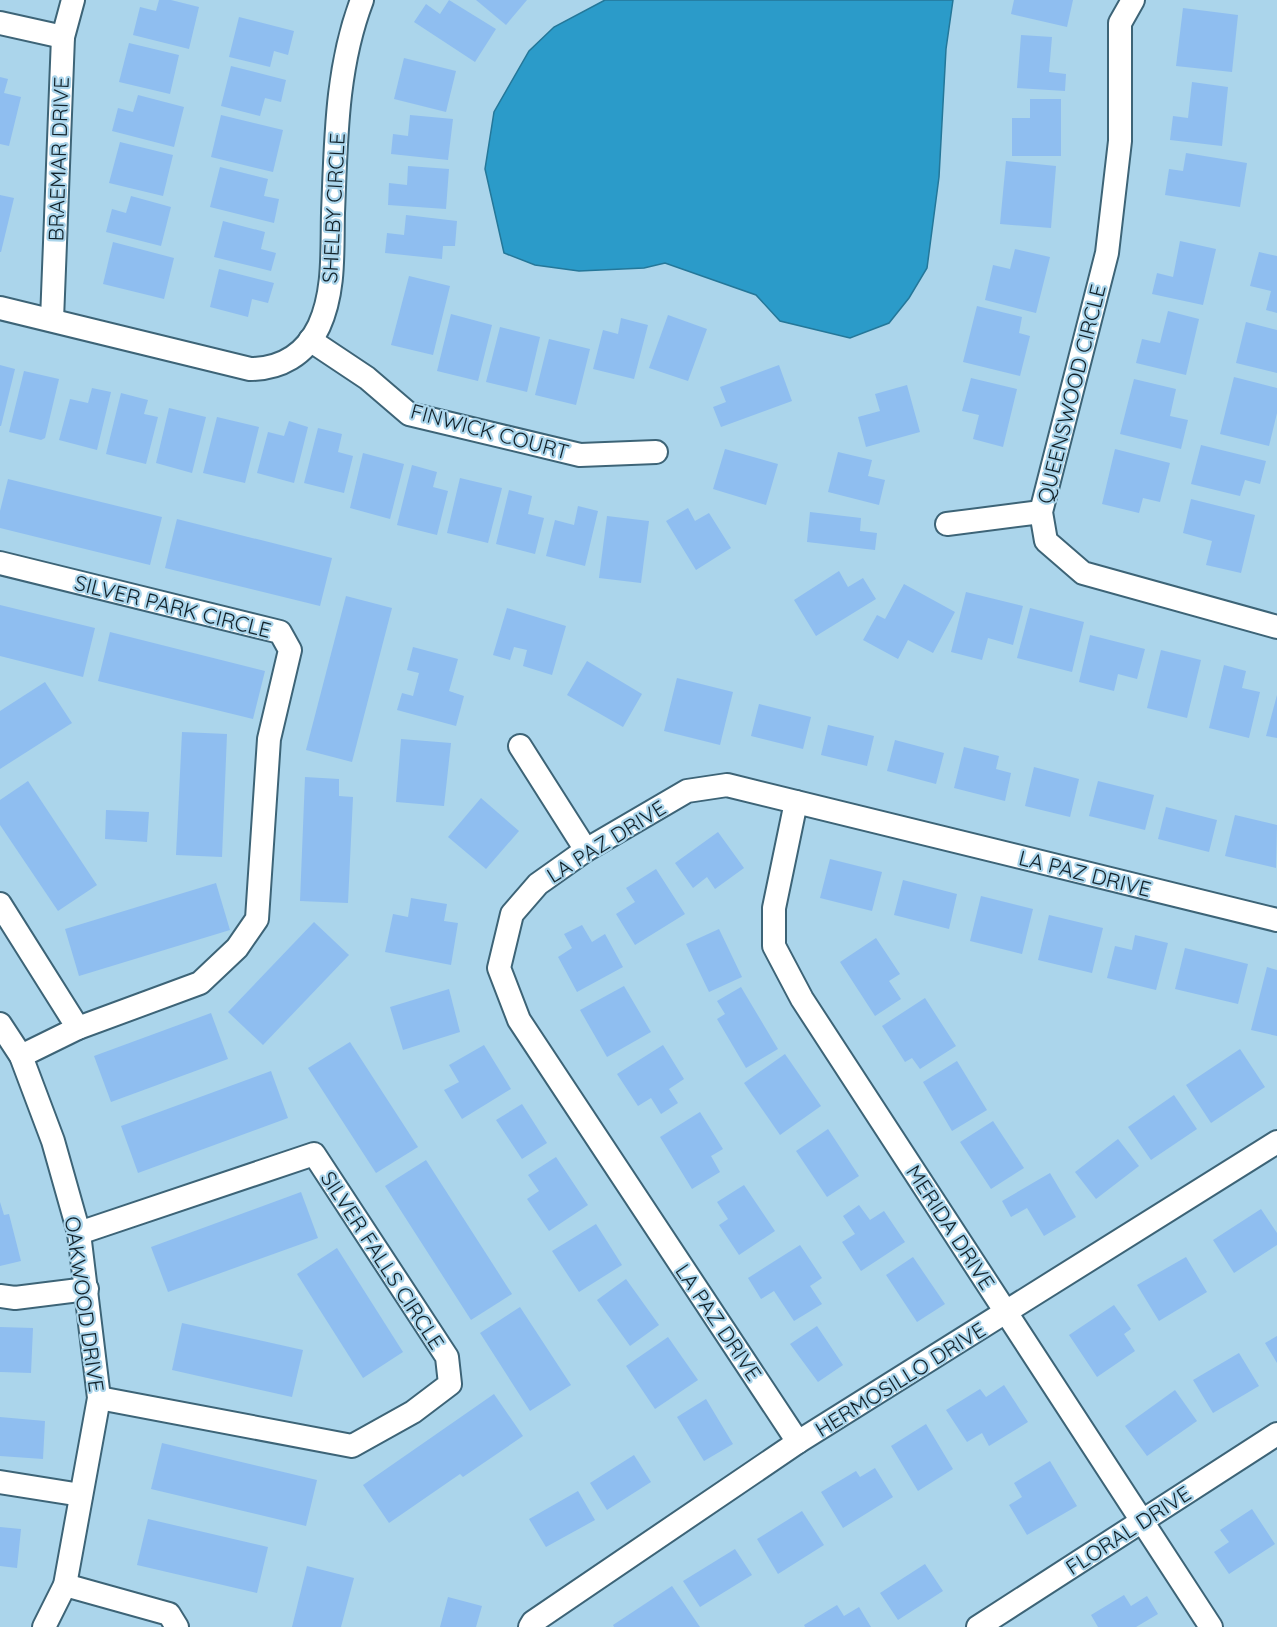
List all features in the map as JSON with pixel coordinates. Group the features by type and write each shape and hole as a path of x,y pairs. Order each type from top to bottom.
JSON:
{"street":[{"name":"BRAEMAR DRIVE","path":"52,320 63,37 73,0"},
{"name":"SHELBY CIRCLE","path":"0,308 250,369 266,369 285,364 310,340 319,326 330,285 339,95 344,61 360,0"},
{"name":"QUEENSWOOD CIRCLE","path":"1132,0 1120,23 1120,141 1107,253 1041,512 1046,541 1083,573 1277,627"},
{"path":"0,23 63,37"},
{"name":"FINWICK COURT","path":"310,340 367,378 409,414 580,455 657,452"},
{"path":"947,524 1041,512"},
{"name":"SILVER PARK CIRCLE","path":"0,563 280,632 290,650 269,739 256,919 237,948 200,983 78,1028 21,1056"},
{"path":"520,746 586,850"},
{"name":"LA PAZ DRIVE","path":"798,1442 519,1020 499,968 512,914 538,884 586,850 687,791 727,785 1277,920"},
{"name":"MERIDA DRIVE","path":"796,802 774,908 774,946 802,999 1211,1627"},
{"path":"0,904 78,1028"},
{"name":"OAKWOOD DRIVE","path":"0,1024 21,1056 53,1141 80,1233 99,1398 64,1585 44,1627"},
{"name":"HERMOSILLO DRIVE","path":"530,1627 533,1622 798,1442 1277,1142"},
{"name":"SILVER FALLS CIRCLE","path":"80,1233 314,1154 447,1357 450,1384 413,1413 352,1446 99,1398"},
{"path":"0,1296 15,1298 87,1289"},
{"name":"FLORAL DRIVE","path":"978,1627 1277,1434"},
{"path":"0,1482 81,1495"},
{"path":"64,1585 169,1614 177,1627"}],"water":[{"path":"605,0 953,0 946,49 939,177 927,268 909,298 889,323 850,338 780,321 756,295 665,263 644,268 579,271 535,265 504,253 485,169 494,112 529,51 554,27"}],"building":[{"path":"159,0 171,0 199,7 189,49 133,35 140,7 156,11"},
{"path":"449,0 496,29 475,62 414,22 426,4 440,14"},
{"path":"476,0 527,0 506,25"},
{"path":"1014,0 1073,0 1067,27 1011,14"},
{"path":"1183,8 1238,15 1232,72 1176,66"},
{"path":"239,17 294,31 288,55 274,51 270,67 229,57"},
{"path":"1021,35 1052,37 1049,72 1066,74 1065,91 1017,88"},
{"path":"129,43 179,55 170,94 119,82"},
{"path":"404,58 456,71 446,112 394,99"},
{"path":"231,66 286,80 281,102 265,98 260,116 221,106"},
{"path":"0,77 8,79 4,93 21,97 9,146 0,144"},
{"path":"1192,82 1228,87 1222,146 1170,140 1173,116 1188,118"},
{"path":"138,95 184,107 174,147 112,131 118,108 133,112"},
{"path":"1030,99 1061,99 1061,156 1012,156 1012,118 1030,118"},
{"path":"221,115 283,130 273,172 211,157"},
{"path":"410,115 453,119 448,160 391,154 393,134 408,136"},
{"path":"120,142 173,155 163,196 109,183"},
{"path":"1186,153 1247,163 1240,207 1165,195 1169,169 1183,171"},
{"path":"1006,161 1056,166 1051,228 1000,224"},
{"path":"408,166 449,169 446,209 388,205 389,183 407,185"},
{"path":"220,167 268,179 264,196 279,199 274,223 210,207"},
{"path":"0,195 14,198 1,252 0,252"},
{"path":"131,196 171,207 161,246 106,232 112,209 126,213"},
{"path":"406,215 457,221 455,246 443,246 442,259 385,253 387,233 404,235"},
{"path":"223,221 265,232 261,249 276,253 271,271 214,257"},
{"path":"1180,241 1216,249 1203,305 1152,294 1157,273 1173,277"},
{"path":"113,242 174,258 164,299 103,284"},
{"path":"1015,249 1050,257 1036,313 985,300 993,265 1010,269"},
{"path":"1259,252 1277,256 1277,313 1266,310 1271,291 1250,286"},
{"path":"219,269 274,283 268,303 252,299 248,317 210,307"},
{"path":"409,276 450,286 433,355 391,345"},
{"path":"977,306 1022,317 1019,333 1030,336 1020,376 963,362"},
{"path":"1168,311 1199,319 1186,375 1136,363 1142,339 1160,343"},
{"path":"451,314 492,325 478,381 437,371"},
{"path":"668,315 707,329 688,381 649,368"},
{"path":"621,318 648,325 634,379 593,369 603,330 618,334"},
{"path":"1246,322 1277,330 1277,373 1236,363"},
{"path":"500,327 540,337 527,392 486,382"},
{"path":"549,339 590,349 576,405 535,395"},
{"path":"0,365 15,369 1,426 0,426"},
{"path":"779,365 792,401 721,427 713,407 726,402 720,387"},
{"path":"24,371 59,379 45,438 41,440 9,432"},
{"path":"1234,377 1277,388 1277,413 1269,446 1220,434"},
{"path":"971,378 1017,389 1003,447 973,439 979,415 962,411"},
{"path":"1134,379 1176,389 1170,416 1188,420 1181,449 1120,434"},
{"path":"907,385 920,432 866,447 858,417 880,411 875,394"},
{"path":"92,388 111,392 97,450 59,440 70,399 88,403"},
{"path":"121,393 148,400 144,414 158,417 146,464 106,454"},
{"path":"169,408 206,417 192,473 156,463"},
{"path":"217,417 259,427 245,483 203,473"},
{"path":"289,421 308,427 294,483 257,473 268,432 284,436"},
{"path":"318,428 342,434 338,452 353,456 344,493 304,483"},
{"path":"1201,445 1266,461 1260,484 1245,480 1240,496 1191,484"},
{"path":"725,449 778,464 766,505 713,489"},
{"path":"1115,449 1170,463 1160,502 1143,498 1139,513 1102,504"},
{"path":"838,452 872,460 868,476 885,480 879,505 828,492"},
{"path":"363,453 404,464 390,519 350,508"},
{"path":"412,465 437,472 433,487 448,491 437,535 397,525"},
{"path":"460,478 502,488 488,543 447,533"},
{"path":"8,479 162,517 150,565 0,528 0,511"},
{"path":"509,490 532,496 528,514 544,518 535,554 496,544"},
{"path":"1191,499 1255,515 1241,573 1206,565 1212,541 1183,533"},
{"path":"578,506 598,511 585,566 546,556 555,520 574,525"},
{"path":"688,508 695,521 709,513 731,548 696,570 666,521"},
{"path":"810,512 861,518 860,531 877,533 875,550 807,542"},
{"path":"607,516 649,521 641,583 599,578"},
{"path":"177,519 332,558 320,606 165,568"},
{"path":"839,571 848,587 863,578 876,599 816,636 794,600"},
{"path":"904,584 955,612 933,653 908,640 898,659 863,640 877,615 885,619"},
{"path":"966,592 1023,606 1013,645 988,638 982,660 951,652"},
{"path":"346,596 392,608 352,762 306,750"},
{"path":"0,605 95,628 83,677 0,656"},
{"path":"507,608 566,626 552,675 523,666 527,650 514,647 510,660 493,655"},
{"path":"1030,608 1084,622 1072,672 1017,658"},
{"path":"110,632 265,671 253,719 98,681"},
{"path":"1090,635 1145,649 1137,679 1118,674 1114,691 1079,682"},
{"path":"413,647 458,659 449,691 464,696 456,726 397,710 402,693 413,696 419,673 407,670"},
{"path":"1161,650 1201,660 1187,718 1147,708"},
{"path":"587,661 642,694 623,727 567,695"},
{"path":"1224,665 1246,671 1242,688 1260,692 1249,738 1209,728"},
{"path":"677,678 733,692 720,745 664,731"},
{"path":"45,682 72,723 0,769 0,711"},
{"path":"1277,695 1277,738 1266,736"},
{"path":"759,704 811,717 803,749 751,736"},
{"path":"828,725 874,736 867,766 821,755"},
{"path":"182,732 227,734 222,857 176,855"},
{"path":"401,739 451,743 444,806 396,802"},
{"path":"895,740 944,753 936,784 887,771"},
{"path":"964,747 999,756 996,769 1011,773 1005,801 954,788"},
{"path":"1034,767 1079,779 1070,817 1025,806"},
{"path":"305,777 339,779 339,796 353,797 348,903 300,901"},
{"path":"28,781 97,885 58,911 0,825 0,800"},
{"path":"1098,781 1154,795 1145,830 1089,816"},
{"path":"481,798 519,831 486,869 448,837"},
{"path":"1166,807 1217,820 1209,852 1158,839"},
{"path":"106,810 149,812 147,842 105,839"},
{"path":"1235,815 1277,825 1276,868 1225,856"},
{"path":"718,832 744,868 715,889 707,877 693,888 675,863"},
{"path":"830,859 882,872 872,911 820,898"},
{"path":"656,869 685,914 635,945 616,914 635,902 626,888"},
{"path":"903,880 957,894 949,929 894,915"},
{"path":"216,883 230,930 79,976 65,929"},
{"path":"981,896 1033,909 1022,954 970,941"},
{"path":"411,898 447,904 444,921 458,923 451,965 385,952 393,914 408,917"},
{"path":"1049,915 1103,928 1092,973 1038,960"},
{"path":"314,922 349,955 263,1045 228,1012"},
{"path":"582,925 592,942 605,934 623,967 577,992 558,957 572,948 564,934"},
{"path":"719,929 742,977 709,992 686,944"},
{"path":"1135,935 1168,943 1156,990 1107,978 1115,946 1132,950"},
{"path":"876,938 900,974 889,981 901,999 875,1016 840,962"},
{"path":"1185,948 1248,964 1238,1004 1175,989"},
{"path":"1267,967 1277,970 1277,1036 1251,1030"},
{"path":"624,986 651,1032 607,1057 580,1010"},
{"path":"741,987 778,1049 746,1068 717,1019 725,1014 717,1001"},
{"path":"449,989 460,1032 403,1050 390,1007"},
{"path":"925,998 956,1046 920,1069 912,1058 905,1062 882,1026"},
{"path":"211,1013 228,1059 111,1102 94,1056"},
{"path":"350,1042 418,1147 376,1173 308,1068"},
{"path":"484,1045 511,1089 462,1119 444,1090 459,1082 449,1065"},
{"path":"663,1045 684,1079 669,1089 678,1103 661,1114 651,1098 638,1106 617,1074"},
{"path":"1240,1049 1265,1087 1211,1123 1186,1085"},
{"path":"785,1054 821,1106 780,1135 744,1083"},
{"path":"957,1061 987,1110 952,1131 923,1082"},
{"path":"271,1071 288,1118 138,1173 121,1126"},
{"path":"1174,1095 1197,1129 1151,1160 1128,1127"},
{"path":"522,1104 547,1143 522,1159 496,1120"},
{"path":"700,1112 723,1149 711,1156 720,1172 692,1189 660,1137"},
{"path":"993,1121 1024,1168 991,1189 960,1142"},
{"path":"828,1129 859,1176 827,1197 796,1151"},
{"path":"1118,1139 1139,1166 1096,1199 1075,1172"},
{"path":"556,1157 588,1205 549,1231 527,1199 539,1191 528,1175"},
{"path":"426,1160 512,1294 471,1320 385,1186"},
{"path":"1050,1173 1076,1217 1044,1236 1027,1208 1011,1217 1002,1201"},
{"path":"744,1185 775,1231 739,1255 719,1225 728,1219 717,1202"},
{"path":"301,1192 318,1238 168,1292 151,1247"},
{"path":"0,1202 4,1215 9,1214 21,1261 0,1266"},
{"path":"859,1205 870,1220 884,1211 905,1242 861,1271 842,1242 855,1234 843,1216"},
{"path":"1261,1209 1277,1233 1277,1245 1234,1273 1213,1240"},
{"path":"596,1224 622,1265 579,1292 552,1251"},
{"path":"800,1245 822,1278 810,1286 822,1304 794,1321 774,1291 761,1299 748,1278"},
{"path":"337,1248 403,1352 363,1378 297,1274"},
{"path":"913,1257 945,1304 917,1322 886,1275"},
{"path":"1186,1257 1207,1292 1159,1321 1137,1285"},
{"path":"626,1279 659,1325 630,1346 597,1300"},
{"path":"1114,1305 1131,1329 1124,1334 1135,1351 1097,1377 1069,1335"},
{"path":"520,1307 571,1385 530,1411 480,1333"},
{"path":"182,1323 303,1350 292,1397 172,1370"},
{"path":"817,1326 843,1365 818,1382 790,1344"},
{"path":"0,1327 33,1328 31,1373 0,1372"},
{"path":"1277,1336 1277,1363 1265,1343"},
{"path":"668,1337 698,1380 655,1409 626,1366"},
{"path":"1239,1353 1259,1386 1213,1413 1193,1380"},
{"path":"1004,1385 1028,1422 989,1446 982,1433 967,1442 946,1410 980,1389 986,1397"},
{"path":"1175,1390 1197,1421 1147,1456 1125,1426"},
{"path":"494,1394 523,1436 463,1477 460,1474 389,1523 363,1485"},
{"path":"706,1399 733,1444 704,1461 677,1417"},
{"path":"0,1417 45,1421 43,1459 0,1456"},
{"path":"926,1424 953,1469 918,1491 891,1446"},
{"path":"162,1443 317,1480 306,1526 151,1489"},
{"path":"634,1455 651,1482 607,1510 590,1483"},
{"path":"1050,1461 1077,1506 1027,1535 1009,1505 1022,1497 1014,1483"},
{"path":"875,1468 893,1497 843,1528 821,1492 856,1471 860,1477"},
{"path":"578,1491 595,1520 546,1547 529,1519"},
{"path":"1252,1509 1275,1544 1229,1574 1214,1552 1229,1542 1220,1530"},
{"path":"802,1511 824,1545 778,1574 757,1539"},
{"path":"148,1519 268,1547 257,1593 137,1565"},
{"path":"0,1527 21,1529 17,1568 0,1566"},
{"path":"735,1549 752,1575 700,1607 683,1581"},
{"path":"925,1564 943,1591 898,1620 880,1593"},
{"path":"307,1566 354,1578 341,1627 292,1627"},
{"path":"672,1586 700,1627 614,1627 613,1625"},
{"path":"1124,1595 1131,1606 1147,1596 1158,1614 1136,1627 1098,1627 1091,1615"},
{"path":"448,1597 482,1606 476,1627 440,1627"},
{"path":"837,1605 844,1616 859,1607 871,1627 805,1627 804,1625"}]}
